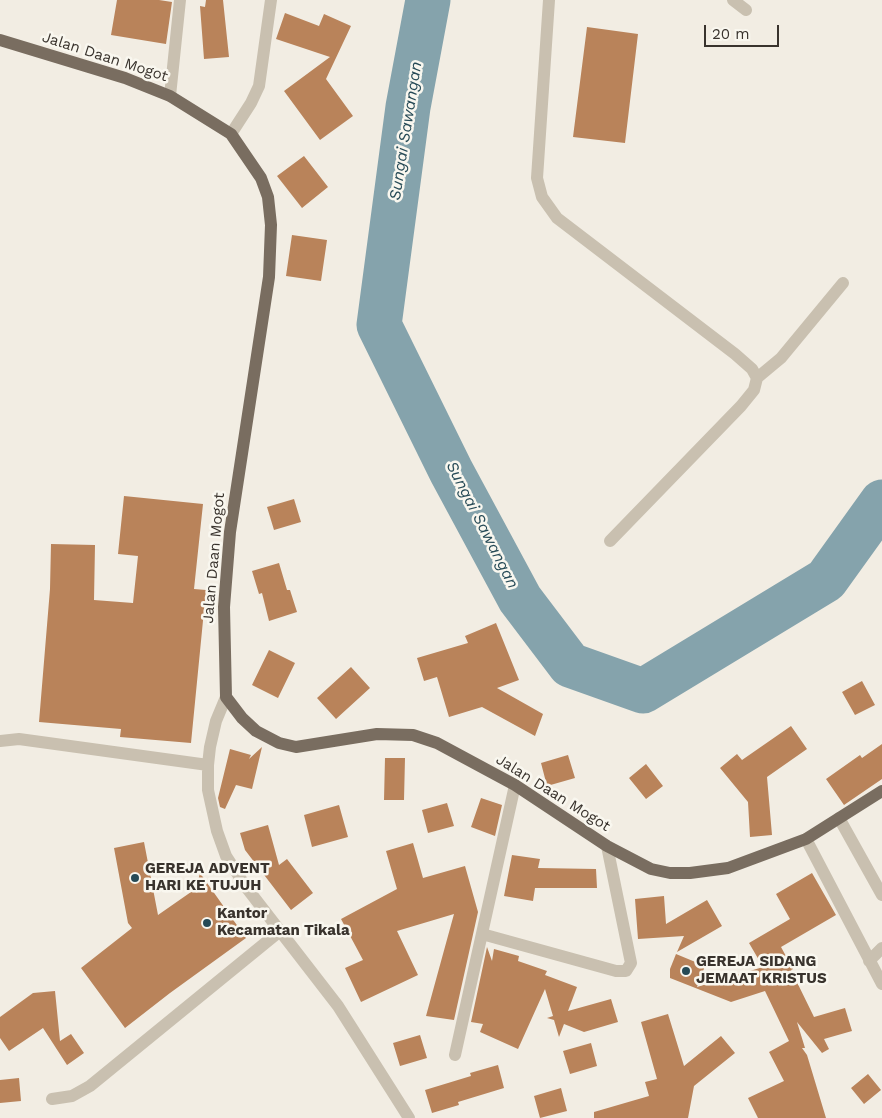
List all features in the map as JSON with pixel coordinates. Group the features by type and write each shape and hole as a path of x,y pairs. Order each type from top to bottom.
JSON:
{"main road":[{"name":"Jalan Daan Mogot","path":"0,40 124,78 170,96 231,134 261,178 268,197 271,226 269,277 230,532 224,606 226,697 242,718 256,731 279,743 296,747 377,734 414,735 437,743 515,785 608,846 651,869 670,873 690,873 728,868 806,839 882,791"}],"street":[{"path":"170,96 180,0"},
{"path":"231,134 251,103 258,86 271,0"},
{"path":"549,0 537,178 542,197 557,218 735,354 752,369 757,378"},
{"path":"733,0 746,10"},
{"path":"610,541 741,406 754,390 757,378 782,358 843,283"},
{"path":"226,697 216,721 208,765 208,790 217,831 226,856 246,887 338,1006 408,1118"},
{"path":"0,741 19,740 208,765"},
{"path":"455,1055 515,785"},
{"path":"839,818 882,895"},
{"path":"806,839 882,984"},
{"path":"482,934 616,971 626,971 631,963 608,846"},
{"path":"52,1099 72,1096 90,1086 280,931"},
{"path":"869,960 882,948"}],"building":[{"path":"117,0 159,0 172,2 166,44 111,35"},
{"path":"206,0 223,0 229,57 204,59 200,6 205,7"},
{"path":"285,13 319,26 324,14 351,26 326,79 353,116 320,140 284,91 330,57 276,39"},
{"path":"587,27 638,34 625,143 573,137"},
{"path":"304,156 328,187 302,208 277,176"},
{"path":"292,235 327,240 321,281 286,276"},
{"path":"124,496 203,504 194,589 206,590 191,743 120,737 121,729 39,722 50,589 51,544 95,545 94,600 133,603 138,556 118,554"},
{"path":"294,499 301,522 274,530 267,507"},
{"path":"279,563 287,590 290,590 297,612 269,621 262,593 259,594 252,571"},
{"path":"496,623 519,680 497,688 543,714 535,736 482,707 449,717 437,677 424,681 417,658 468,643 465,636"},
{"path":"269,650 295,663 278,698 252,685"},
{"path":"351,667 370,688 336,719 317,698"},
{"path":"862,681 875,705 855,715 842,692"},
{"path":"791,726 807,749 767,777 772,835 750,837 748,802 720,768 737,754 742,760"},
{"path":"882,744 882,779 844,805 826,779 860,755 862,758"},
{"path":"262,747 252,789 236,785 225,809 220,807 218,798 230,749 251,755 249,759"},
{"path":"568,755 575,778 547,786 541,763"},
{"path":"385,758 405,758 404,800 384,800"},
{"path":"646,764 663,786 646,799 629,778"},
{"path":"481,798 502,805 495,836 471,827"},
{"path":"447,803 454,826 428,833 422,810"},
{"path":"339,805 348,837 312,847 304,815"},
{"path":"268,825 279,865 287,859 313,893 291,910 245,850 240,833"},
{"path":"144,842 158,915 191,892 195,892 200,873 246,938 125,1028 81,968 132,928 128,923 114,848"},
{"path":"413,843 423,878 465,866 478,912 454,1020 426,1016 454,914 397,931 418,975 361,1002 345,968 363,960 341,919 397,889 386,851"},
{"path":"512,855 540,859 538,868 596,869 597,888 535,888 533,901 504,896"},
{"path":"812,873 836,915 781,947 814,1017 845,1008 852,1031 824,1039 829,1049 822,1053 797,1022 805,1048 802,1048 807,1055 826,1118 758,1118 748,1098 784,1081 769,1052 789,1041 765,991 731,1002 670,978 670,969 676,954 705,966 697,987 763,967 749,943 790,919 776,894"},
{"path":"664,896 666,924 707,900 722,926 677,952 684,936 638,939 635,899"},
{"path":"487,947 492,961 494,949 519,956 518,961 547,971 545,975 577,987 568,1011 611,999 618,1022 584,1032 564,1024 559,1037 554,1020 547,1018 553,1016 545,989 518,1049 480,1032 483,1024 471,1022"},
{"path":"55,991 60,1041 71,1034 84,1053 67,1065 43,1028 9,1051 0,1038 0,1017 33,993"},
{"path":"668,1014 684,1066 721,1036 735,1053 694,1086 688,1118 594,1118 594,1112 649,1096 645,1082 657,1079 641,1022"},
{"path":"420,1035 427,1058 400,1066 393,1043"},
{"path":"591,1043 597,1066 570,1074 563,1051"},
{"path":"498,1065 504,1088 458,1102 459,1105 432,1113 425,1090 471,1076 470,1073"},
{"path":"868,1074 881,1090 864,1104 851,1088"},
{"path":"19,1078 21,1101 0,1103 0,1080"},
{"path":"561,1088 567,1111 540,1118 534,1096"}],"waterway":[{"name":"Sungai Sawangan","path":"428,0 408,107 379,325 451,471 520,599 570,665 643,691 826,580 882,502"}],"place":[{"name":"GEREJA ADVENT HARI KE TUJUH","path":"135,878"},
{"name":"Kantor Kecamatan Tikala","path":"207,923"},
{"name":"GEREJA SIDANG JEMAAT KRISTUS","path":"686,971"}]}
